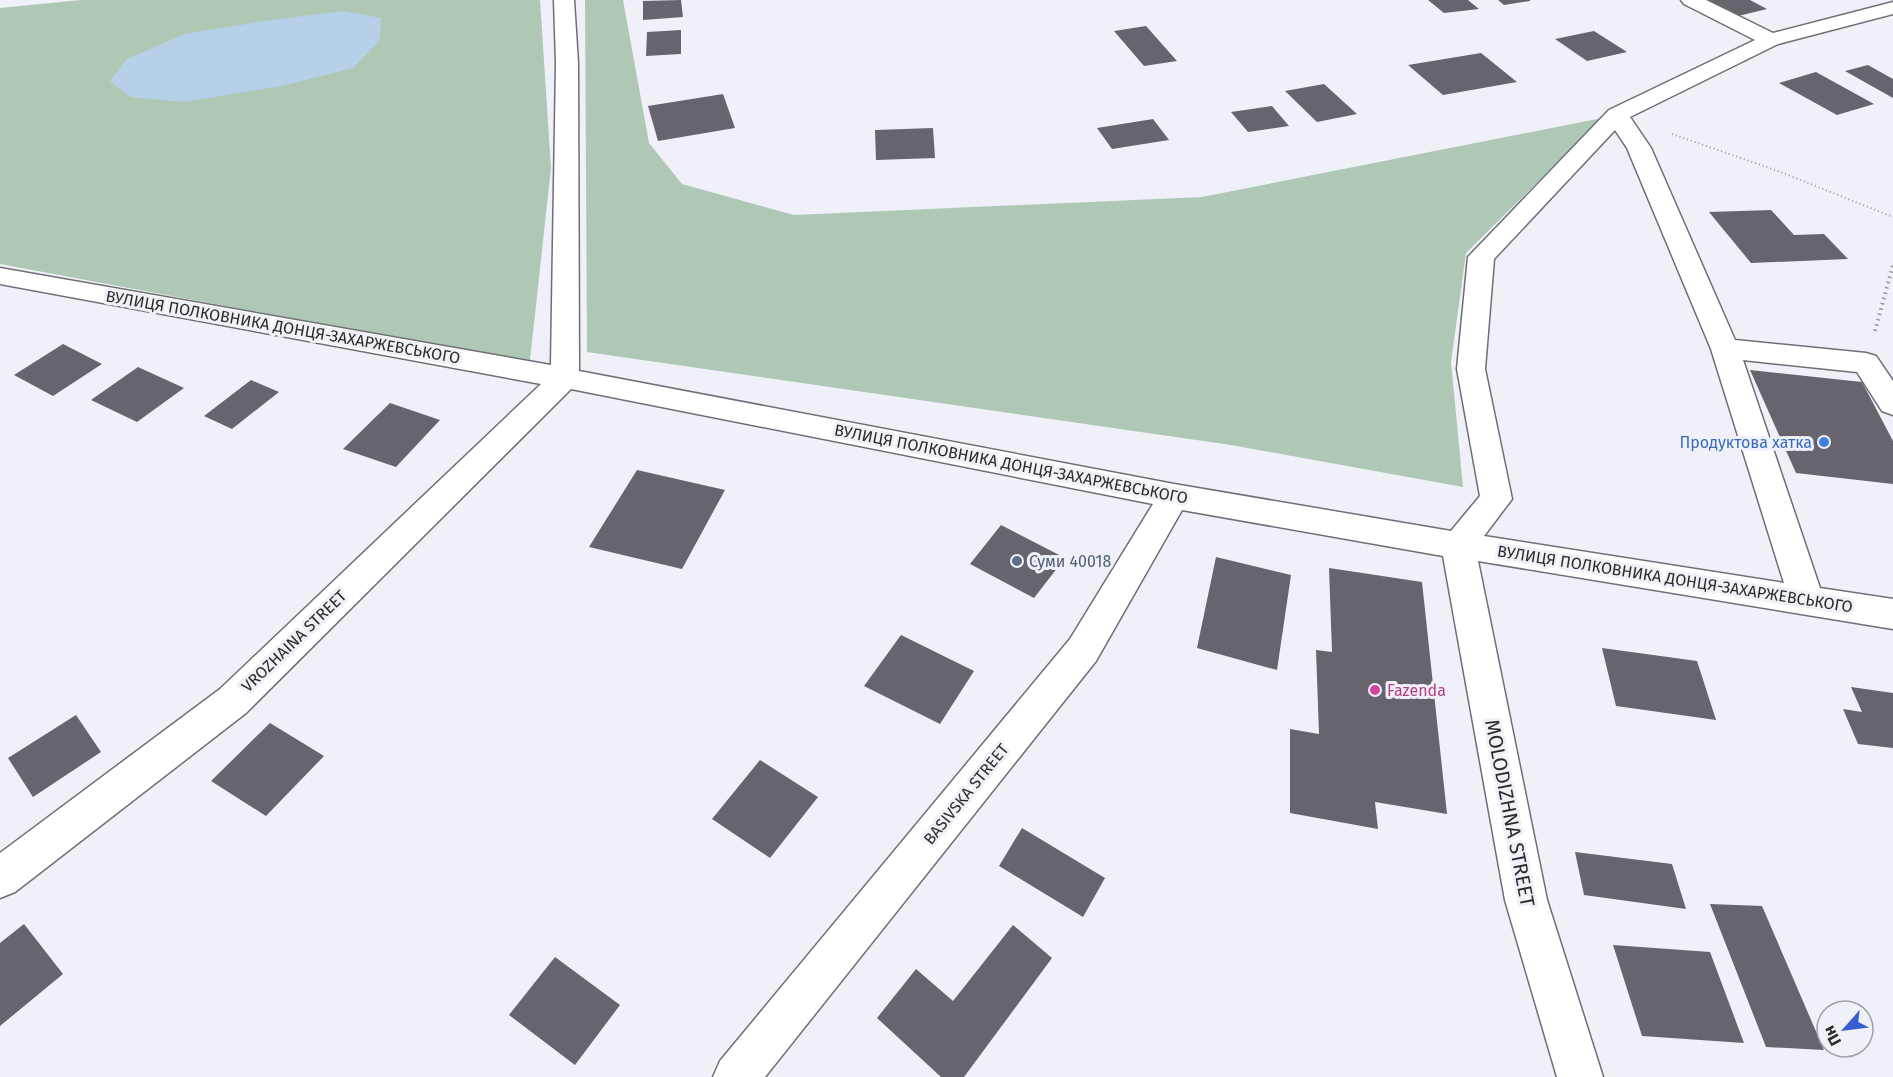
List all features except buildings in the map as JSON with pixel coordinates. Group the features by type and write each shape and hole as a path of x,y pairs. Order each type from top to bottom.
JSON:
{"street":[{"path":"564,0 567,63 565,378"},
{"path":"1691,0 1771,40"},
{"path":"1458,545 1496,500 1471,369 1481,257 1617,116 1771,40 1893,8"},
{"path":"1617,116 1639,148 1725,349 1806,598"},
{"name":"ВУЛИЦЯ ПОЛКОВНИКА ДОНЦЯ-ЗАХАРЖЕВСЬКОГО","path":"0,276 565,378 1173,496 1458,545 1806,598 1893,614"},
{"path":"1725,349 1866,363 1893,404"},
{"name":"VROZHAINA STREET","path":"0,878 233,701 565,378"},
{"name":"BASIVSKA STREET","path":"736,1077 1083,650 1173,496"},
{"name":"MOLODIZHNA STREET","path":"1458,545 1526,900 1580,1077"}],"path":[{"path":"1617,116 1778,171 1893,217"},
{"path":"1866,363 1893,265"}],"green space":[{"path":"81,0 540,0 551,168 530,360 494,356 0,264 0,8"},
{"path":"585,0 623,0 649,143 682,184 794,215 1202,197 1602,118 1466,253 1451,362 1463,487 1231,445 587,352"}],"water":[{"path":"344,11 381,18 380,40 353,68 282,86 184,102 130,97 110,81 127,59 185,34"}],"place":[{"name":"Продуктова хатка","path":"1824,442"},
{"name":"Суми 40018","path":"1017,561"},
{"name":"Fazenda","path":"1375,690"}]}
